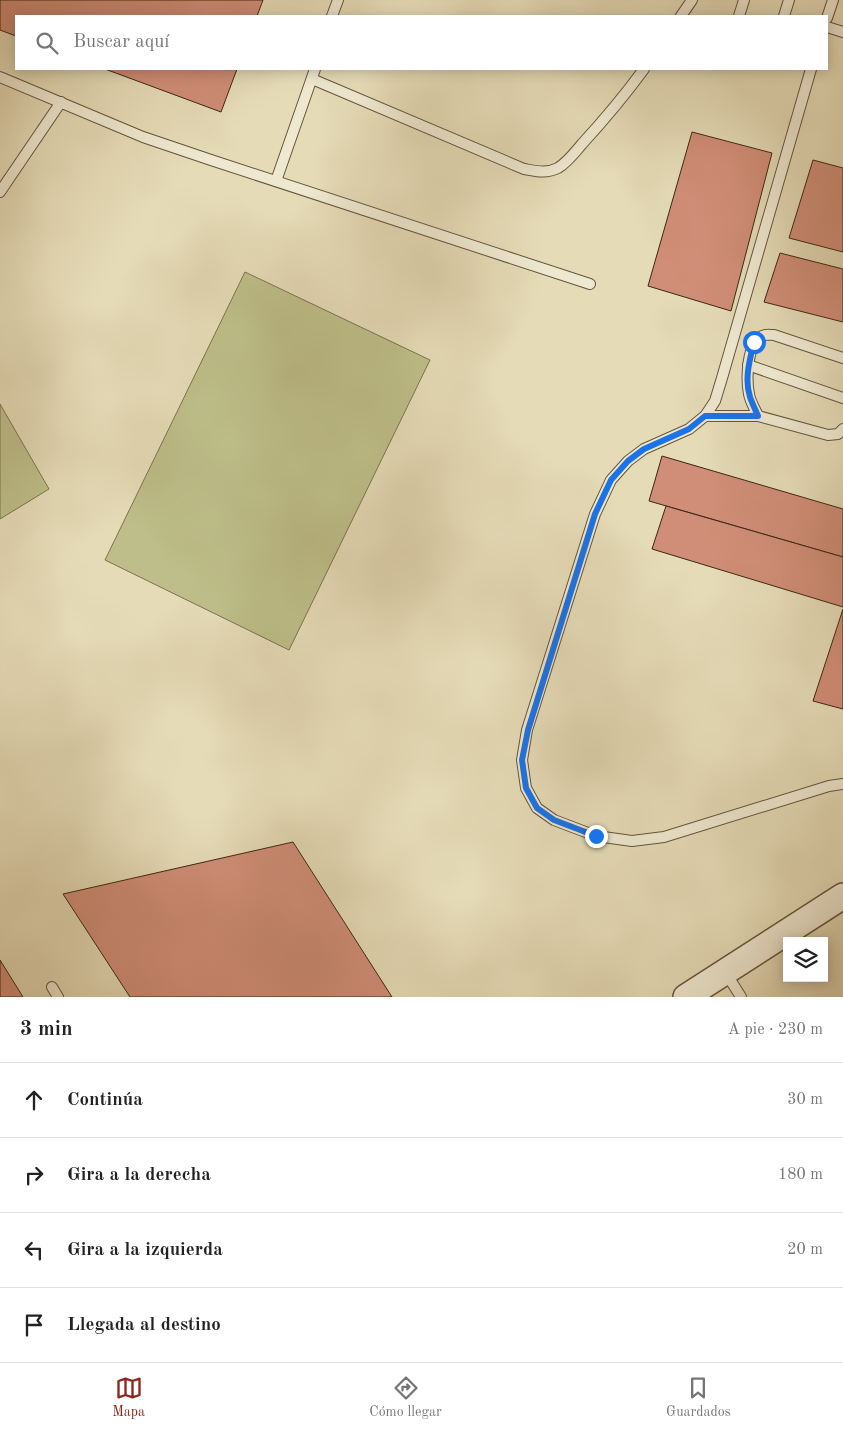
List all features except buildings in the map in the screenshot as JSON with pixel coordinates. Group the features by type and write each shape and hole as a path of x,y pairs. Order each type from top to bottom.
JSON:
{"street":[{"path":"686,997 843,896"}],"lane":[{"path":"332,15 338,0"},
{"path":"682,15 692,0"},
{"path":"740,15 744,0"},
{"path":"784,15 789,0"},
{"path":"828,15 832,0"},
{"path":"828,27 843,32"},
{"path":"276,182 315,70"},
{"path":"312,79 524,168 540,172 558,168 566,162 643,70"},
{"path":"811,70 715,401 705,416 689,429 644,449 628,461 611,480 595,514 528,730 522,760 526,788 537,808 554,820 596,836 632,841 664,837 829,786 843,784"},
{"path":"0,77 143,137 590,284"},
{"path":"0,192 60,102"},
{"path":"758,416 749,396 747,383 748,365 754,342 763,335 774,335 843,358"},
{"path":"748,365 843,398"},
{"path":"705,416 758,416 828,435 838,434 843,429"},
{"path":"726,972 741,997"},
{"path":"52,987 58,997"}],"green space":[{"path":"245,272 430,360 289,650 105,560"},
{"path":"0,404 49,489 0,519"}],"route":[{"path":"596,836 554,820 537,808 526,788 522,760 528,730 595,514 611,480 628,461 644,449 689,429 705,416 758,416 749,396 747,383 748,365 754,342"}]}
